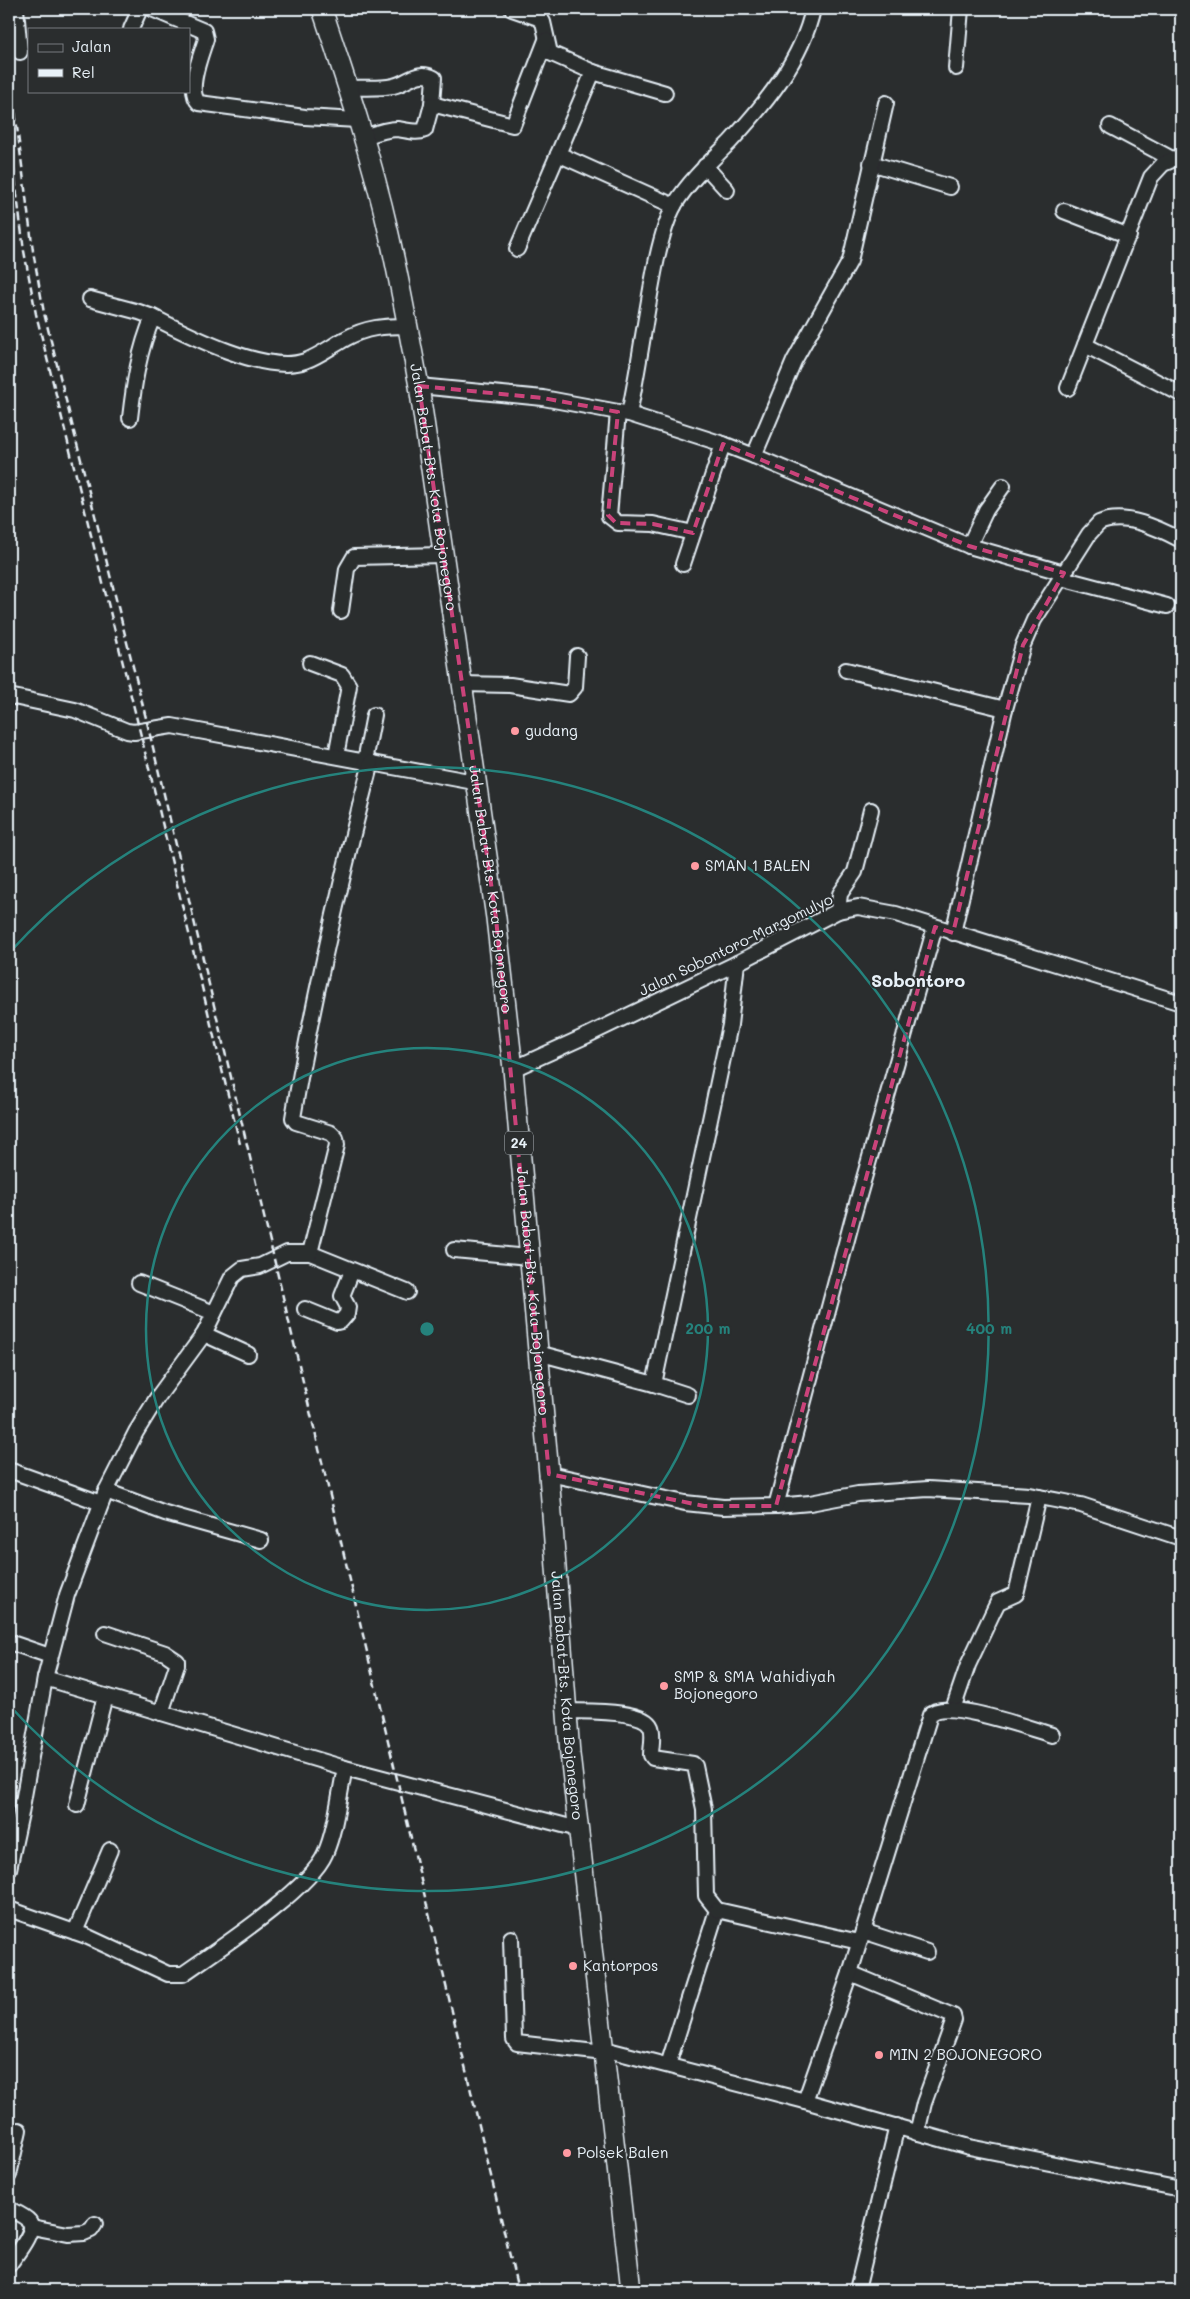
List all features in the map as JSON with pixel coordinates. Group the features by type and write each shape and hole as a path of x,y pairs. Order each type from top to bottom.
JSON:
{"highway":[{"name":"Jalan Babat-Bts. Kota Bojonegoro","path":"322,9 348,88 388,229 408,326 419,386 474,782 496,918 513,1068 549,1474 566,1711 631,2290"}],"street":[{"path":"16,9 20,52"},
{"path":"131,28 140,9"},
{"path":"152,9 204,31 206,39 193,89 196,100 200,103 305,117 359,129 382,131 396,129 419,132 425,130 432,104 434,78 424,74 416,74 404,82 392,86 348,88"},
{"path":"512,9 542,13 548,49 552,54 593,72 665,93"},
{"path":"694,533 653,524 618,523 609,516 624,413 660,244 674,206 705,166 757,110 790,66 804,37 813,9"},
{"path":"956,68 961,9"},
{"path":"432,104 514,125 546,40"},
{"path":"517,249 593,72"},
{"path":"754,456 794,361 849,264 886,103"},
{"path":"1110,126 1177,157"},
{"path":"558,154 674,206"},
{"path":"1068,388 1153,173 1177,157"},
{"path":"871,163 950,187"},
{"path":"705,166 727,190"},
{"path":"1064,211 1129,236"},
{"path":"90,299 139,312 248,358 277,363 306,361 365,330 378,326 408,326"},
{"path":"130,418 137,366 142,344 152,317"},
{"path":"1085,345 1179,392"},
{"path":"419,386 542,398 624,413 723,444 969,546 1062,576 1167,606"},
{"path":"683,564 723,444"},
{"path":"969,546 986,510 1003,486"},
{"path":"953,933 1005,709 1026,636 1094,526 1101,521 1133,521 1161,530 1181,540"},
{"path":"341,611 348,569 354,557 443,555"},
{"path":"461,684 510,685 569,694 575,687 577,656"},
{"path":"310,663 342,675 349,686 336,756"},
{"path":"846,670 1005,709"},
{"path":"9,696 75,710 127,731 134,732 172,726 474,782"},
{"path":"310,1253 337,1145 336,1138 331,1134 296,1122 293,1118 339,886 368,762 374,715"},
{"path":"838,911 840,894 852,879 858,864 871,810"},
{"name":"Jalan Sobontoro-Margomulyo","path":"513,1068 588,1036 838,911 853,907 896,914 1181,1003"},
{"path":"776,1506 853,1217 935,927"},
{"path":"654,1384 729,1030 737,963"},
{"path":"454,1250 529,1257"},
{"path":"9,1869 21,1814 45,1678 67,1595 104,1497 136,1432 157,1398 204,1334 224,1289 236,1272 260,1266 286,1253 310,1253 407,1292"},
{"path":"305,1309 337,1322 341,1321 348,1307 342,1296 352,1271"},
{"path":"139,1283 214,1313"},
{"path":"204,1334 248,1354"},
{"path":"538,1352 688,1395"},
{"path":"9,1470 261,1540"},
{"path":"549,1474 704,1506 776,1506 810,1503 858,1494 928,1489 1039,1497 1081,1505 1181,1538"},
{"path":"953,1709 968,1665 998,1602 1016,1594 1039,1497"},
{"path":"105,1633 165,1653 176,1662 177,1665 161,1713"},
{"path":"9,1642 50,1656"},
{"path":"45,1678 345,1768 578,1829"},
{"path":"77,1805 105,1696"},
{"path":"805,2101 850,1973 930,1715 938,1709 953,1709 1052,1735"},
{"path":"566,1711 637,1716 652,1728 651,1754 653,1758 694,1765 704,1809 706,1896 717,1910 861,1937 927,1952"},
{"path":"9,1909 75,1932 168,1974 183,1974 254,1923 316,1869 329,1842 345,1768"},
{"path":"75,1932 110,1850"},
{"path":"668,2065 717,1910"},
{"path":"511,1938 514,2039 517,2044 604,2051 668,2065 918,2133 1033,2161 1181,2189"},
{"path":"850,1973 953,2016 954,2020 924,2103 918,2133"},
{"path":"857,2290 896,2126"},
{"path":"9,2175 19,2130"},
{"path":"9,2209 29,2221 32,2226 30,2233 9,2265"},
{"path":"32,2226 76,2234 91,2230 95,2224"}],"highlighted area":[{"path":"419,386 543,398 618,412 608,515 616,523 653,524 693,533 723,444 969,546 1064,573 1023,645 953,933 935,927 776,1506 704,1506 549,1474 496,918"}],"railway":[{"path":"9,65 33,251 44,313 146,718 518,2290"},
{"path":"9,131 24,251 36,314 240,1144"}],"place":[{"name":"gudang","path":"515,731"},
{"name":"SMAN 1 BALEN","path":"695,866"},
{"name":"SMP & SMA Wahidiyah Bojonegoro","path":"664,1686"},
{"name":"Kantorpos","path":"573,1966"},
{"name":"MIN 2 BOJONEGORO","path":"879,2055"},
{"name":"Polsek Balen","path":"567,2153"}],"district":[{"name":"Sobontoro","path":"918,981"}]}
